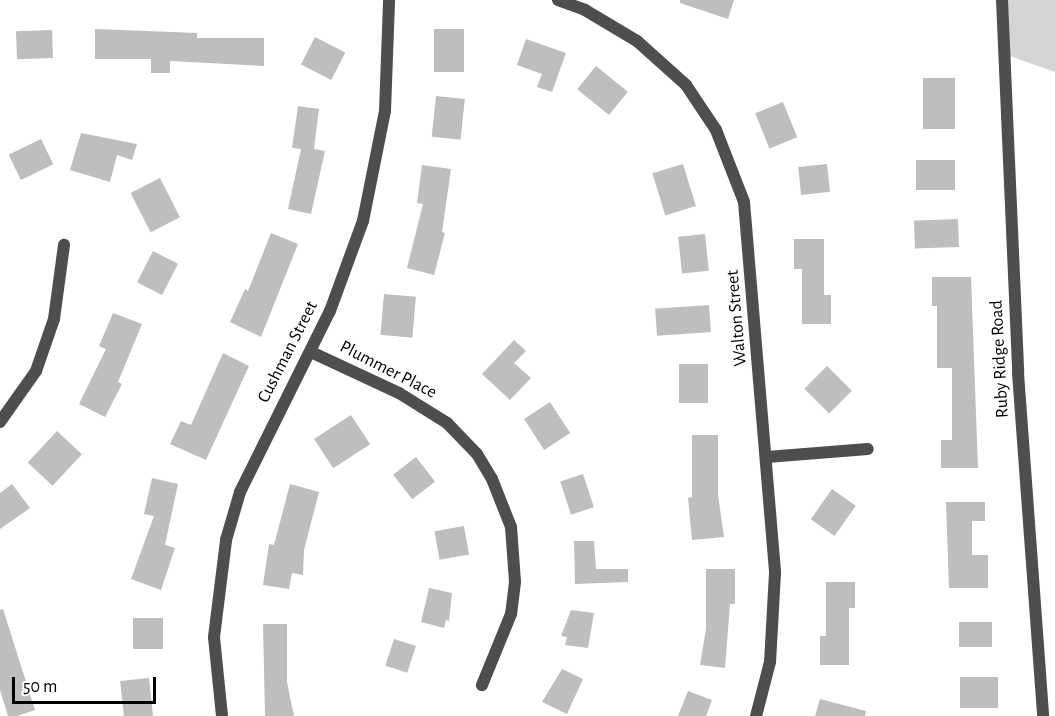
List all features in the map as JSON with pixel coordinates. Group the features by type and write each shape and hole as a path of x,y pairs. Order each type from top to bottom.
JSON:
{"street":[{"name":"Cushman Street","path":"222,716 214,637 226,540 240,492 260,447 311,352 363,221 385,111 389,0"},
{"name":"Walton Street","path":"558,0 607,22 671,70 699,102 728,156 748,224 775,573 770,662 756,716"},
{"name":"Ruby Ridge Road","path":"1002,0 1018,373 1043,716"},
{"path":"0,422 36,371 55,312 64,245"},
{"name":"Plummer Place","path":"311,352 399,393 439,417 477,454 492,479 511,527 515,582 511,614 482,686"},
{"path":"767,457 868,449"}],"shaded area":[{"path":"1007,0 1055,0 1055,72 1010,56"}],"building":[{"path":"680,0 734,0 728,19 680,3"},
{"path":"95,29 197,33 197,38 264,38 264,66 170,61 170,73 151,73 151,59 95,59"},
{"path":"434,29 464,29 464,72 434,72"},
{"path":"52,30 53,58 17,59 16,31"},
{"path":"315,37 345,52 331,80 301,65"},
{"path":"526,39 566,53 552,92 537,87 542,74 517,65"},
{"path":"596,66 628,92 609,115 577,89"},
{"path":"923,78 955,78 955,129 923,129"},
{"path":"436,96 465,99 461,140 432,137"},
{"path":"783,102 797,137 769,148 755,113"},
{"path":"298,106 319,109 314,149 325,151 311,214 288,209 301,149 292,148"},
{"path":"81,133 137,144 132,160 117,155 110,182 70,170"},
{"path":"41,139 53,164 21,180 9,155"},
{"path":"916,160 955,160 955,190 916,190"},
{"path":"683,164 696,206 665,215 652,173"},
{"path":"827,164 830,192 801,195 798,167"},
{"path":"422,165 451,169 442,232 445,233 434,275 407,268 423,204 417,203"},
{"path":"160,178 180,217 151,232 131,193"},
{"path":"958,219 959,247 915,249 914,221"},
{"path":"271,233 298,244 261,337 230,322 245,289 248,291"},
{"path":"705,234 709,271 682,274 678,237"},
{"path":"794,239 824,239 824,295 831,295 831,324 802,324 802,269 794,269"},
{"path":"153,251 178,264 162,295 137,282"},
{"path":"932,277 971,277 978,468 941,468 941,440 952,440 952,368 937,368 937,306 932,306"},
{"path":"384,294 416,297 412,338 380,335"},
{"path":"709,305 711,332 657,336 655,309"},
{"path":"113,313 142,324 118,382 122,384 105,417 79,404 106,349 99,346"},
{"path":"514,340 526,351 514,363 531,378 510,400 482,374"},
{"path":"223,353 249,366 206,460 170,444 181,421 191,425"},
{"path":"679,364 708,364 708,403 679,403"},
{"path":"827,366 852,391 829,413 804,389"},
{"path":"550,402 570,433 544,450 524,419"},
{"path":"351,415 370,444 333,468 314,439"},
{"path":"57,431 82,454 53,486 28,462"},
{"path":"692,435 718,435 718,495 724,537 692,540 688,498 692,497"},
{"path":"416,457 435,481 412,499 393,475"},
{"path":"583,474 594,507 571,515 560,481"},
{"path":"152,478 178,484 165,545 175,548 161,590 131,579 154,516 144,514"},
{"path":"12,484 30,508 0,529 0,493"},
{"path":"290,484 319,492 304,550 303,575 292,573 289,589 263,585 269,544 274,545"},
{"path":"832,489 856,506 835,536 811,519"},
{"path":"946,502 985,502 985,521 972,521 972,555 988,555 988,588 949,588"},
{"path":"464,526 469,555 439,560 434,531"},
{"path":"574,541 594,541 596,569 628,569 628,582 575,584"},
{"path":"706,569 735,569 735,604 730,604 725,668 700,665 706,629"},
{"path":"826,582 855,582 855,608 849,608 849,665 820,665 820,636 826,636"},
{"path":"429,588 452,593 449,621 446,620 444,628 421,622"},
{"path":"3,609 35,710 17,716 8,716 0,690 0,610"},
{"path":"571,610 594,613 588,648 565,645 567,637 561,636"},
{"path":"133,618 163,618 163,649 133,649"},
{"path":"959,622 992,622 992,647 959,647"},
{"path":"263,624 287,624 287,682 294,716 265,716"},
{"path":"394,639 416,646 407,673 385,666"},
{"path":"562,669 583,679 567,714 542,702"},
{"path":"960,677 998,677 998,708 960,708"},
{"path":"149,678 153,716 124,716 120,681"},
{"path":"688,691 712,700 706,716 678,716"},
{"path":"820,699 866,711 865,716 815,716"}]}
